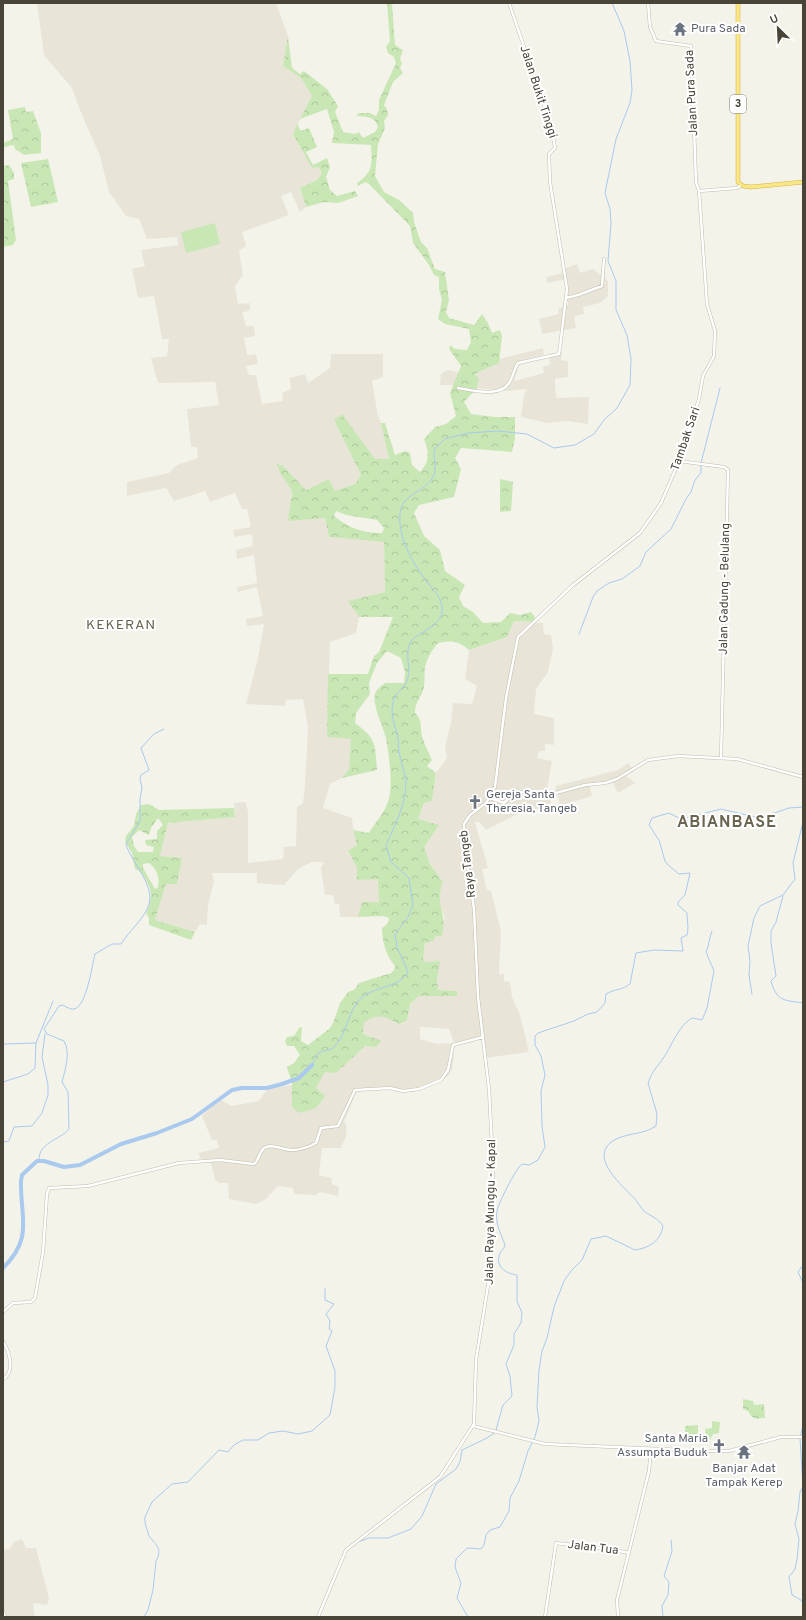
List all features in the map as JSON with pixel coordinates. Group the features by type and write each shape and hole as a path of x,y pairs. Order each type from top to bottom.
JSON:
{"highway":[{"name":"3","path":"738,3 737,176 741,185"},
{"path":"741,185 760,186 803,182"}],"street":[{"name":"Jalan Bukit Tinggi","path":"458,388 493,392 502,390 509,384 518,363 558,354 566,298 565,275 549,177 549,154 555,148 555,140 551,124 509,3"},
{"name":"Jalan Pura Sada","path":"648,3 650,27 656,41 691,46 696,182 699,191"},
{"path":"699,191 737,188 741,185"},
{"name":"Tambak Sari","path":"552,605 582,577 640,533 661,503 680,461 699,399 703,376 714,356 714,329 706,292 700,226 699,191"},
{"path":"566,298 602,286 604,259"},
{"name":"Jalan Gadung - Belulang","path":"680,461 724,467 728,472 721,758"},
{"name":"Raya Tangeb","path":"486,1056 478,997 474,909 463,829 467,818 483,806 490,798 496,780 505,703 517,639 520,633 552,605"},
{"path":"490,798 504,803 515,792 552,794 585,785 605,783 617,779 648,760 660,757 678,756 737,759 803,777"},
{"path":"3,1312 13,1303 31,1302 35,1298 44,1247 46,1194 49,1188 88,1186 179,1163 220,1160 254,1164 264,1148 267,1146 291,1150 309,1146 316,1143 321,1128 337,1127 339,1125 354,1090 390,1088 403,1091 419,1088 439,1081 448,1070 453,1045 483,1037"},
{"name":"Jalan Raya Munggu - Kapal","path":"473,1426 476,1360 489,1289 492,1251 492,1140 486,1056"},
{"path":"3,1341 8,1352 10,1368 8,1375 3,1379"},
{"path":"318,1617 346,1550 440,1477 473,1426 540,1443 589,1447 729,1451 782,1437 803,1437"},
{"path":"618,1617 617,1600 630,1553 649,1471 651,1449"},
{"name":"Jalan Tua","path":"545,1617 556,1543 592,1548 603,1547 630,1553"},
{"path":"3,1611 5,1617"}],"shaded area":[{"path":"37,3 276,3 288,36 284,66 301,78 312,96 293,134 312,167 318,167 322,173 317,180 300,188 306,207 300,212 291,192 281,196 289,215 242,232 246,246 239,251 243,275 235,286 238,304 250,303 250,310 242,313 246,326 254,326 255,336 244,338 247,355 256,354 258,364 246,366 249,375 256,375 262,404 283,401 282,393 291,389 290,378 305,374 308,383 330,368 331,354 383,354 383,377 372,381 378,416 389,459 375,459 334,420 361,475 355,484 335,492 329,479 306,490 283,466 280,473 292,491 290,498 325,518 329,537 384,542 385,592 349,601 359,617 356,633 330,642 327,736 351,739 349,769 342,778 330,784 323,808 352,818 357,845 348,852 357,868 378,878 380,902 362,902 358,917 340,917 339,904 335,904 333,895 325,895 321,868 324,862 312,862 298,869 284,885 257,883 257,873 212,873 214,882 208,905 207,925 200,924 195,932 155,920 166,884 177,884 182,858 160,856 168,823 235,817 234,803 245,802 248,811 248,863 283,859 284,847 296,846 297,807 303,803 308,727 303,699 286,700 285,706 246,704 258,658 264,624 247,626 246,619 263,616 257,587 238,592 237,587 257,583 254,555 237,559 236,550 253,546 252,534 234,537 233,530 251,527 247,509 242,509 235,493 210,502 205,491 174,501 166,488 127,496 127,482 169,473 177,465 198,458 197,447 191,447 187,409 219,405 215,382 158,383 151,358 167,356 169,339 162,339 154,296 138,298 132,269 145,266 141,250 178,245 177,237 147,239 139,219 126,216 109,192 100,156 72,88 44,55"},
{"path":"577,264 580,273 593,269 608,281 608,296 600,303 583,307 584,314 574,316 576,328 542,334 539,319 559,314 558,309 568,305 567,279 547,283 546,277 566,272 566,268"},
{"path":"543,348 544,355 521,360 514,381 544,373 543,367 550,364 549,354 562,352 561,360 568,361 568,377 555,379 556,398 589,397 588,424 568,421 547,423 521,417 524,395 527,389 507,391 477,388 479,379 475,374 499,363 499,359"},
{"path":"447,370 458,372 454,385 440,385 441,374"},
{"path":"514,621 543,623 544,634 551,635 553,649 548,672 536,689 534,714 554,718 554,745 545,744 545,751 539,751 537,758 552,761 547,790 556,790 556,786 618,770 628,763 634,771 626,776 635,783 618,793 613,783 590,786 592,796 560,806 558,794 551,795 550,807 522,812 486,830 479,822 475,822 488,868 482,870 487,890 491,891 501,931 499,974 504,974 504,981 510,982 512,997 520,1015 529,1052 485,1058 482,1038 455,1044 452,1070 446,1078 423,1087 403,1089 358,1088 344,1122 347,1126 346,1136 341,1148 322,1148 319,1175 331,1178 332,1184 339,1187 338,1196 320,1192 315,1195 294,1194 293,1188 278,1186 266,1199 256,1204 229,1199 228,1183 219,1183 215,1179 210,1159 201,1159 198,1153 219,1148 217,1140 212,1140 202,1116 220,1099 231,1106 259,1101 268,1088 292,1085 292,1107 315,1088 325,1071 336,1073 365,1046 376,1047 382,1041 363,1034 364,1023 373,1016 383,1016 399,1024 407,1021 410,1004 419,996 457,996 456,991 438,990 437,979 439,961 425,962 423,959 425,943 445,918 441,908 438,892 443,882 430,864 424,847 418,819 424,803 432,801 436,773 447,758 445,747 451,722 453,703 472,704 477,686 465,679 469,650 507,637","holes":["420,1027 449,1029 454,1043 437,1044 420,1039"]},
{"path":"22,1539 26,1548 36,1548 49,1598 47,1605 33,1604 35,1617 3,1617 3,1547 5,1550 10,1548 14,1542"}],"green space":[{"path":"387,3 394,3 392,5 395,45 403,50 400,59 402,63 400,68 403,73 393,82 384,105 387,109 388,115 384,121 385,128 378,144 375,176 384,192 399,200 413,213 414,222 421,242 427,248 435,269 445,272 449,300 446,312 449,318 474,325 482,314 492,333 500,330 502,336 499,363 475,374 479,379 477,388 464,402 471,414 495,417 515,417 515,439 512,452 461,448 455,458 461,469 454,497 419,505 414,513 424,536 440,550 445,571 465,585 459,597 463,606 473,612 483,623 501,622 510,613 520,615 531,612 535,617 533,622 514,621 507,637 469,650 455,642 438,643 427,661 424,687 415,709 415,713 419,719 424,742 432,760 427,766 436,773 432,801 424,803 418,819 439,825 424,847 430,864 443,882 440,896 443,921 442,936 436,936 433,941 425,943 423,959 425,962 440,961 437,979 438,990 457,991 457,996 419,996 410,1004 407,1021 399,1024 382,1017 374,1018 364,1023 363,1034 382,1041 376,1047 365,1046 336,1073 325,1072 316,1088 325,1096 316,1108 300,1113 292,1107 292,1084 287,1067 294,1063 300,1055 294,1046 287,1046 285,1041 287,1037 294,1036 299,1028 302,1027 301,1041 308,1045 329,1029 333,1023 340,1003 348,992 354,990 359,983 391,973 395,966 387,953 383,938 382,928 388,923 389,918 383,916 358,917 362,902 379,902 378,879 357,880 357,868 348,851 357,845 353,830 369,833 385,809 389,799 391,780 386,738 374,699 375,694 385,683 404,683 405,672 401,658 387,651 377,663 369,683 370,694 356,713 355,723 367,733 374,743 377,770 342,778 349,769 351,739 327,737 328,674 368,674 374,656 379,652 393,617 359,617 348,601 385,592 384,542 329,537 325,518 288,521 292,491 280,473 277,464 283,466 306,490 329,479 335,491 355,484 361,475 334,420 342,414 375,459 389,459 381,423 385,423 395,455 405,451 410,453 412,465 420,472 426,464 428,457 424,439 435,427 446,424 456,416 450,393 461,366 449,349 450,345 455,349 467,350 471,342 469,329 445,324 438,319 442,300 439,289 439,277 434,275 429,265 413,243 410,226 369,184 365,182 358,186 357,183 363,179 371,167 371,145 332,143 334,132 327,109 300,119 312,96 301,78 283,66 288,36 292,68 300,74 304,71 327,89 338,106 335,112 343,132 355,134 359,132 363,138 375,132 378,127 377,123 367,117 356,116 359,113 370,113 376,116 379,110 379,100 396,63 394,57 388,53 386,47 390,41","holes":["336,511 346,515 377,520 384,528 382,533 356,529 345,524 334,516"]},
{"path":"25,107 26,112 33,111 41,133 41,153 24,155 15,149 14,145 3,147 3,143 13,139 8,110"},
{"path":"297,124 301,131 309,128 317,147 306,152 313,165 327,158 330,167 326,177 330,190 337,196 355,191 358,196 338,203 324,202 306,207 300,188 317,180 322,173 318,167 312,168 293,134"},
{"path":"48,159 58,202 31,207 21,163"},
{"path":"9,165 14,173 14,179 8,181 16,240 13,245 3,247 3,166"},
{"path":"215,223 220,244 186,253 181,232"},
{"path":"500,479 513,482 511,511 500,512"},
{"path":"149,804 159,810 234,808 235,817 168,823 160,856 182,858 177,884 166,884 155,920 195,932 191,940 149,925 149,918 146,913 150,904 150,888 141,873 135,869 132,853 125,842 126,836 134,826 136,814 141,805","holes":["158,818 163,825 157,831 157,839 145,840 146,845 154,847 153,852 138,852 134,846 132,837 139,830 149,835 151,828","149,863 156,871 158,877 159,884 155,889 143,868 143,864"]},
{"path":"743,1399 753,1401 754,1405 764,1404 765,1418 757,1419 751,1416 748,1411 743,1409"},
{"path":"712,1421 720,1422 719,1433 713,1434 707,1444 705,1429 712,1428"},
{"path":"698,1425 698,1435 695,1441 691,1440 690,1437 685,1437 685,1426"}],"waterway":[{"path":"312,1065 318,1053 333,1048 339,1041 353,1009 361,998 372,991 399,981 408,972 397,947 395,934 408,917 413,905 409,878 391,862 386,845 402,807 406,790 405,775 399,754 398,738 392,709 395,696 407,680 409,672 408,648 410,643 413,639 436,623 442,614 442,608 439,597 422,575 412,559 404,541 400,523 401,507 404,502 424,487 433,477 435,470 435,448 445,439 468,433 498,431 527,434 554,448 575,445 594,434 604,420 617,408 630,385 631,359 627,335 616,310 616,281 608,261 611,223 610,209 605,193 616,139 630,103 632,90 630,61 624,31 612,3"},
{"path":"579,634 593,597 597,591 609,583 622,579 640,566 646,552 671,529 691,492 695,480 701,473 701,463 720,388"},
{"path":"39,1161 40,1155 45,1146 69,1129 68,1092 62,1082 67,1062 66,1046 64,1041 47,1034 44,1029 59,1006 62,1005 73,1009 79,1006 86,993 95,954 112,944 121,944 148,907 150,899 149,891 126,844 140,821 140,799 142,788 140,779 141,775 149,770 141,748 154,734 164,729"},
{"path":"496,1430 503,1405 512,1396 510,1376 506,1364 514,1345 514,1334 521,1323 522,1313 517,1301 517,1275 507,1272 499,1264 499,1256 505,1245 498,1225 497,1211 500,1201 519,1167 522,1164 529,1165 538,1160 545,1147 542,1126 541,1091 545,1075 541,1056 535,1045 535,1036 538,1033 597,1012 605,1003 606,994 630,984 636,953 654,950 683,951 681,938 688,933 687,913 678,905 678,902 685,895 690,873 679,874 665,861 659,840 649,825 652,818 669,813 681,819 721,809 760,818 789,808 803,807"},
{"path":"752,994 749,975 750,961 748,946 754,918 760,906 783,895 795,879 793,863 803,822"},
{"path":"783,896 776,922 771,931 771,943 776,976 771,981 776,993 782,999 803,1003"},
{"path":"468,1617 457,1598 461,1583 455,1567 456,1559 467,1548 481,1549 484,1545 486,1535 490,1530 500,1527 509,1511 510,1498 519,1481 528,1451 535,1437 539,1421 537,1407 539,1370 542,1351 547,1338 554,1307 564,1281 582,1260 591,1239 606,1236 635,1250 645,1248 654,1243 662,1231 663,1226 661,1223 644,1211 606,1165 604,1157 605,1150 610,1143 621,1137 645,1131 656,1126 657,1114 648,1083 653,1072 664,1057 680,1029 693,1018 702,1020 707,1008 714,971 706,952 712,931"},
{"path":"3,1082 28,1074 35,1068 36,1043 53,1001"},
{"path":"3,1142 9,1141 14,1127 32,1126 42,1113 48,1095 48,1085 42,1057 45,1034"},
{"path":"3,1044 36,1043"},
{"path":"3,1268 13,1257 19,1247 22,1237 22,1175 37,1161 44,1161 64,1167 80,1165 121,1144 157,1133 192,1119 232,1090 242,1088 267,1088 282,1084 299,1078 312,1065"},
{"path":"803,1265 798,1272 803,1283"},
{"path":"154,1542 149,1536 145,1523 145,1517 152,1502 172,1484 188,1482 219,1450 228,1452 234,1445 243,1440 258,1440 269,1433 283,1431 298,1434 312,1431 330,1415 335,1387 335,1371 326,1346 332,1331 329,1329 330,1321 326,1314 334,1304 325,1300 325,1289"},
{"path":"803,1425 800,1438 803,1487 800,1492 795,1524 799,1539 795,1569 789,1577 792,1595 801,1600 803,1603"},
{"path":"358,1542 369,1538 388,1538 411,1529 422,1516 436,1484 456,1469 460,1462 462,1450 494,1433"},
{"path":"663,1617 662,1606 668,1595 669,1582 664,1576 672,1551 671,1540"},
{"path":"144,1617 148,1610 153,1590 156,1561 159,1554 159,1549 155,1543"}],"place":[{"name":"Pura Sada","path":"680,29"},
{"name":"Gereja Santa Theresia, Tangeb","path":"475,802"},
{"name":"Santa Maria Assumpta Buduk","path":"719,1446"},
{"name":"Banjar Adat Tampak Kerep","path":"744,1452"}],"district":[{"name":"KEKERAN","path":"121,625"},
{"name":"ABIANBASE","path":"727,823"}]}
